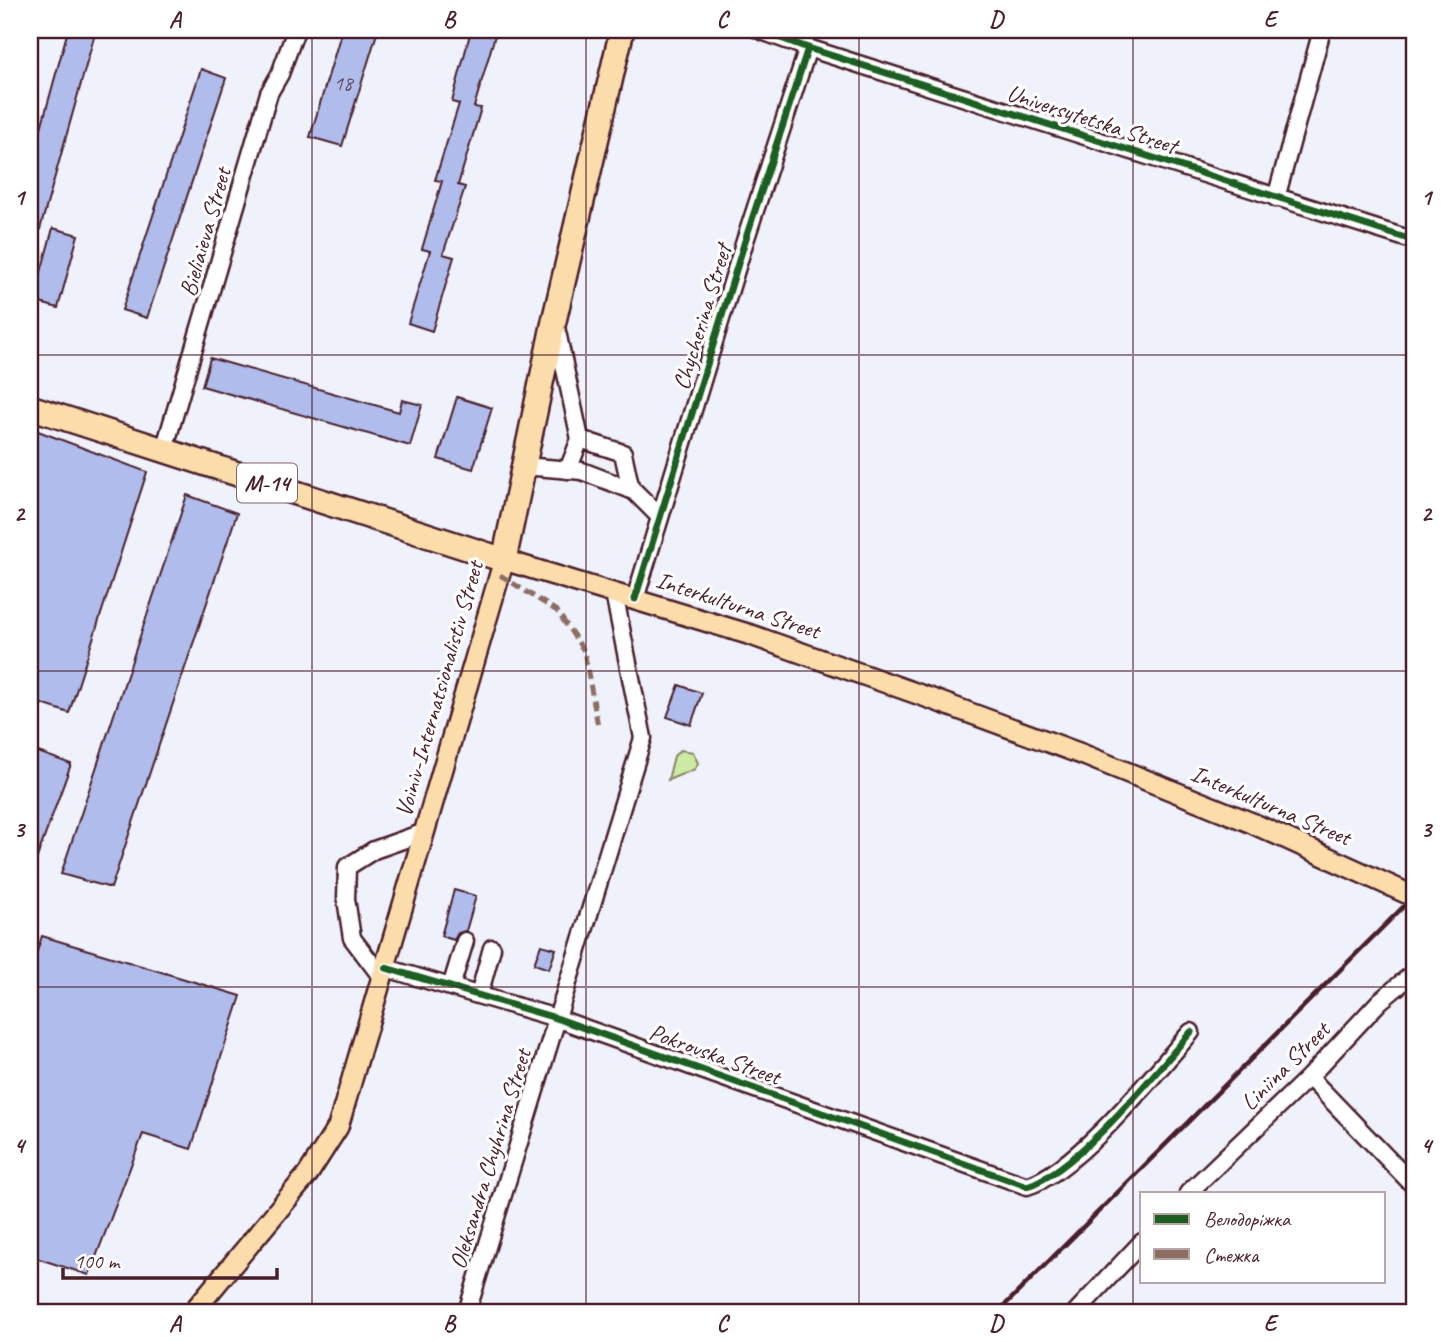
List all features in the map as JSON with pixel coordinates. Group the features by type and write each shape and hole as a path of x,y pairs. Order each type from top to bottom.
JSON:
{"highway":[{"name":"Voiniv-Internatsionalistiv Street","path":"504,560 554,321 622,30"},
{"name":"Interkulturna Street","path":"30,407 504,560"}],"main road":[{"name":"Interkulturna Street","path":"504,560 751,635 1084,755 1252,823 1415,897"},
{"name":"Voiniv-Internatsionalistiv Street","path":"193,1312 308,1174 338,1127 504,560"}],"street":[{"name":"Bieliaieva Street","path":"164,450 270,93 296,30"},
{"name":"Universytetska Street","path":"759,30 808,48 1415,241"},
{"path":"1276,198 1322,30"},
{"name":"Chycherina Street","path":"635,599 808,48"},
{"path":"554,321 580,439 568,470"},
{"path":"580,439 623,453 631,490"},
{"path":"524,466 582,471 631,490 660,517"},
{"name":"Oleksandra Chyhrina Street","path":"467,1312 643,738 614,593"},
{"path":"385,973 352,938 346,899 347,867 374,850 425,832"},
{"path":"451,987 465,941"},
{"path":"479,995 492,948"},
{"name":"Liniina Street","path":"1189,1192 1309,1077 1380,1001 1415,972"},
{"name":"Pokrovska Street","path":"385,973 451,987 556,1018 1027,1186 1062,1166 1110,1123 1191,1032"},
{"path":"1309,1077 1415,1187"},
{"path":"1076,1312 1140,1244"}],"green space":[{"path":"680,750 693,752 698,763 695,769 668,780 674,756"}],"building":[{"path":"68,30 96,30 39,233 30,230 30,168"},
{"path":"342,30 378,30 342,146 310,137"},
{"path":"471,30 496,32 474,107 481,108 458,185 465,187 443,254 454,257 432,331 408,323 430,251 422,249 442,181 435,180 459,104 452,102"},
{"path":"201,69 226,78 147,318 122,310"},
{"path":"53,228 78,235 58,308 33,301"},
{"path":"210,358 399,412 402,400 422,405 410,446 202,386"},
{"path":"457,397 492,408 473,469 438,459"},
{"path":"30,428 147,472 69,713 30,700"},
{"path":"187,495 237,513 111,888 61,874"},
{"path":"679,685 702,693 691,725 667,717"},
{"path":"30,749 71,764 31,874 30,874"},
{"path":"454,890 476,896 466,931 458,933 454,940 441,936"},
{"path":"42,936 241,996 191,1149 143,1134 89,1275 30,1256 30,973"},
{"path":"541,945 556,949 549,969 534,964"}],"railway":[{"path":"998,1312 1415,895"}],"marked path":[{"path":"500,575 557,611 584,651 598,726"}],"cycle path":[{"path":"759,30 808,48 1415,241"},
{"path":"635,599 744,244 808,48"},
{"path":"386,968 556,1018 1027,1186 1047,1177 1091,1142 1137,1095 1191,1032"}]}
